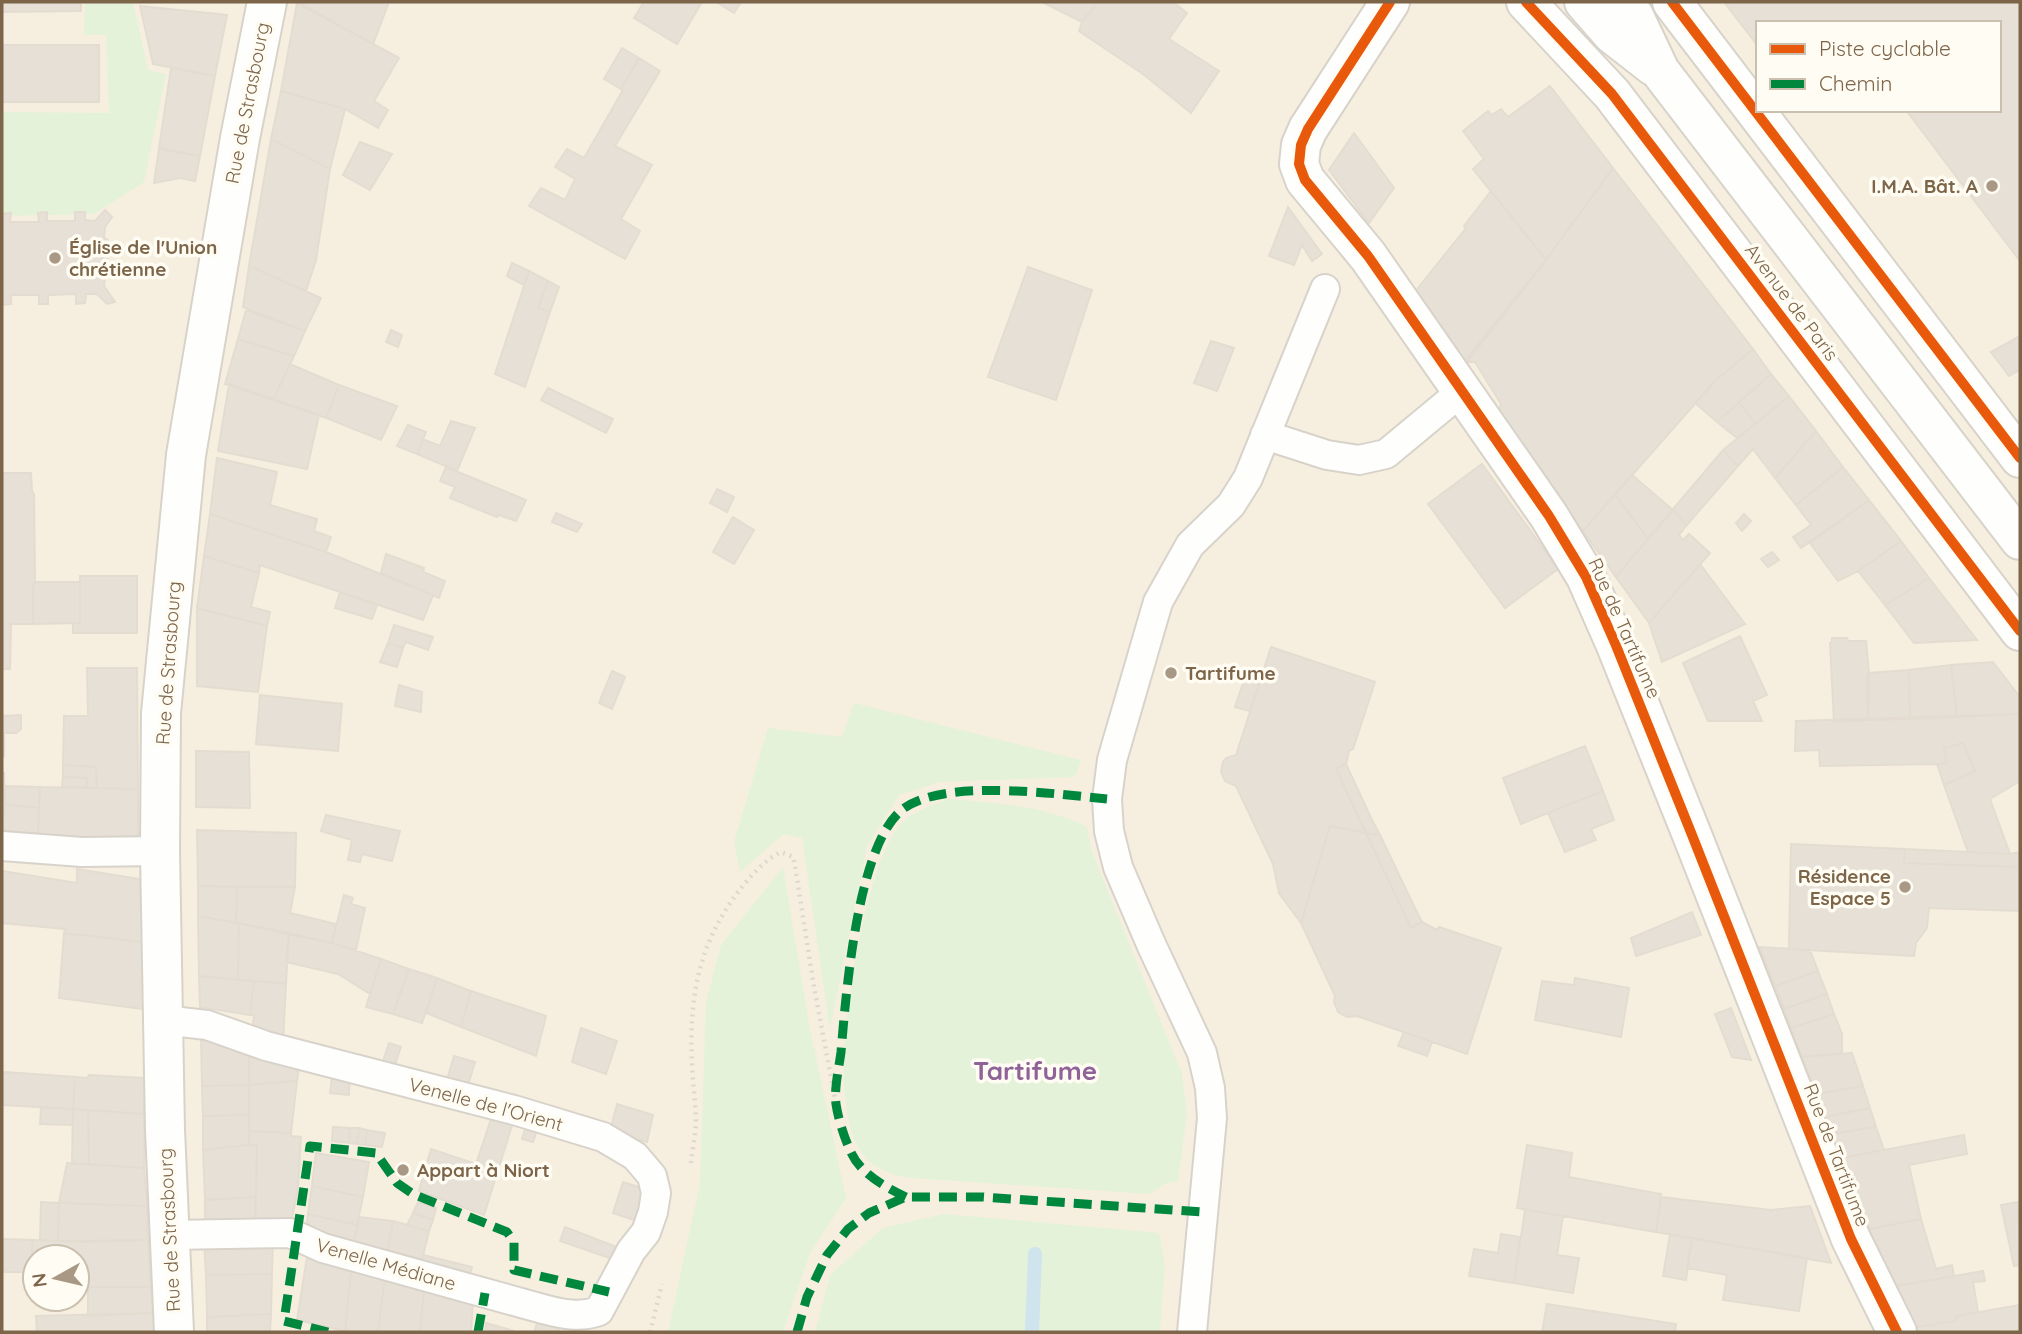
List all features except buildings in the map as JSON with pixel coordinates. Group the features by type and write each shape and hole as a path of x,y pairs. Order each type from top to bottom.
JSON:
{"street":[{"name":"Rue de Strasbourg","path":"174,1332 163,1020 161,713 186,455 240,138 267,2"},
{"name":"Rue de Tartifume","path":"1390,2 1308,129 1301,145 1300,164 1305,180 1368,256 1549,516 1586,578 1677,796 1851,1239 1897,1332"},
{"name":"Avenue de Paris","path":"1526,2 1612,94 2020,631"},
{"name":"Avenue de Paris","path":"1584,2 1612,34 1660,71"},
{"name":"Avenue de Paris","path":"1624,2 1634,16 1660,71 2020,540"},
{"path":"1672,2 2020,458"}],"lane":[{"path":"1192,1332 1212,1118 1210,1088 1202,1053 1150,944 1118,867 1109,831 1107,799 1112,760 1158,602 1190,545 1231,505 1248,478 1325,289"},
{"path":"1265,435 1327,456 1359,460 1386,454 1462,391"},
{"path":"2,846 82,852 160,851"},
{"name":"Venelle de l'Orient","path":"163,1020 208,1025 266,1046 514,1110 603,1137 635,1156 652,1176 656,1193 653,1212 646,1232 631,1251 599,1311"},
{"name":"Venelle Médiane","path":"170,1235 290,1233 323,1248 543,1309 586,1315 599,1311"}],"path":[{"path":"690,1167 696,1126 692,1063 693,1003 701,958 729,905 747,881 781,852 793,857 795,866 836,1104"},
{"path":"650,1332 663,1279"}],"shaded area":[{"path":"2,2 2020,2 2020,1332 2,1332"}],"green space":[{"path":"85,2 133,2 148,70 166,74 144,182 94,214 2,216 2,112 109,113 106,35 84,35"},
{"path":"854,703 1081,760 1075,777 940,782 899,795 867,846 830,1029 802,838 784,834 740,872 734,842 768,728 842,737"},
{"path":"948,799 1037,810 1087,827 1092,852 1182,1074 1187,1114 1178,1181 1166,1183 1149,1194 912,1178 895,1175 872,1164 861,1151 853,1136 848,1115 844,1061 851,992 865,913 886,848 898,827 915,813"},
{"path":"783,867 810,1029 846,1198 810,1253 783,1332 668,1332 700,1183 706,1002 721,945"},
{"path":"944,1214 1159,1233 1165,1265 1160,1332 815,1332 830,1275 883,1228"}],"waterway":[{"path":"1032,1332 1035,1254"}],"marked path":[{"path":"906,1197 874,1178 854,1158 842,1127 836,1098 846,995 857,922 864,886 887,827 903,809 921,799 945,794 1001,790 1107,799"},
{"path":"328,1332 284,1321 310,1146 376,1153 397,1183 413,1194 507,1232 514,1242 514,1270 609,1292"},
{"path":"797,1332 807,1297 827,1255 848,1229 869,1213 906,1197 983,1197 1202,1212"},
{"path":"478,1332 485,1293"}],"cycle path":[{"path":"1390,2 1308,129 1301,145 1299,164 1305,180 1368,256 1549,516 1586,577 1692,835 1851,1239 1897,1332"},
{"path":"1526,2 1612,94 2020,631"},
{"path":"1672,2 2020,458"}],"place":[{"name":"I.M.A. Bât. A","path":"1992,186"},
{"name":"Église de l'Union chrétienne","path":"55,258"},
{"name":"Tartifume","path":"1171,673"},
{"name":"Résidence Espace 5","path":"1905,887"},
{"name":"Appart à Niort","path":"403,1170"}],"district":[{"name":"Tartifume","path":"1035,1070"}]}
